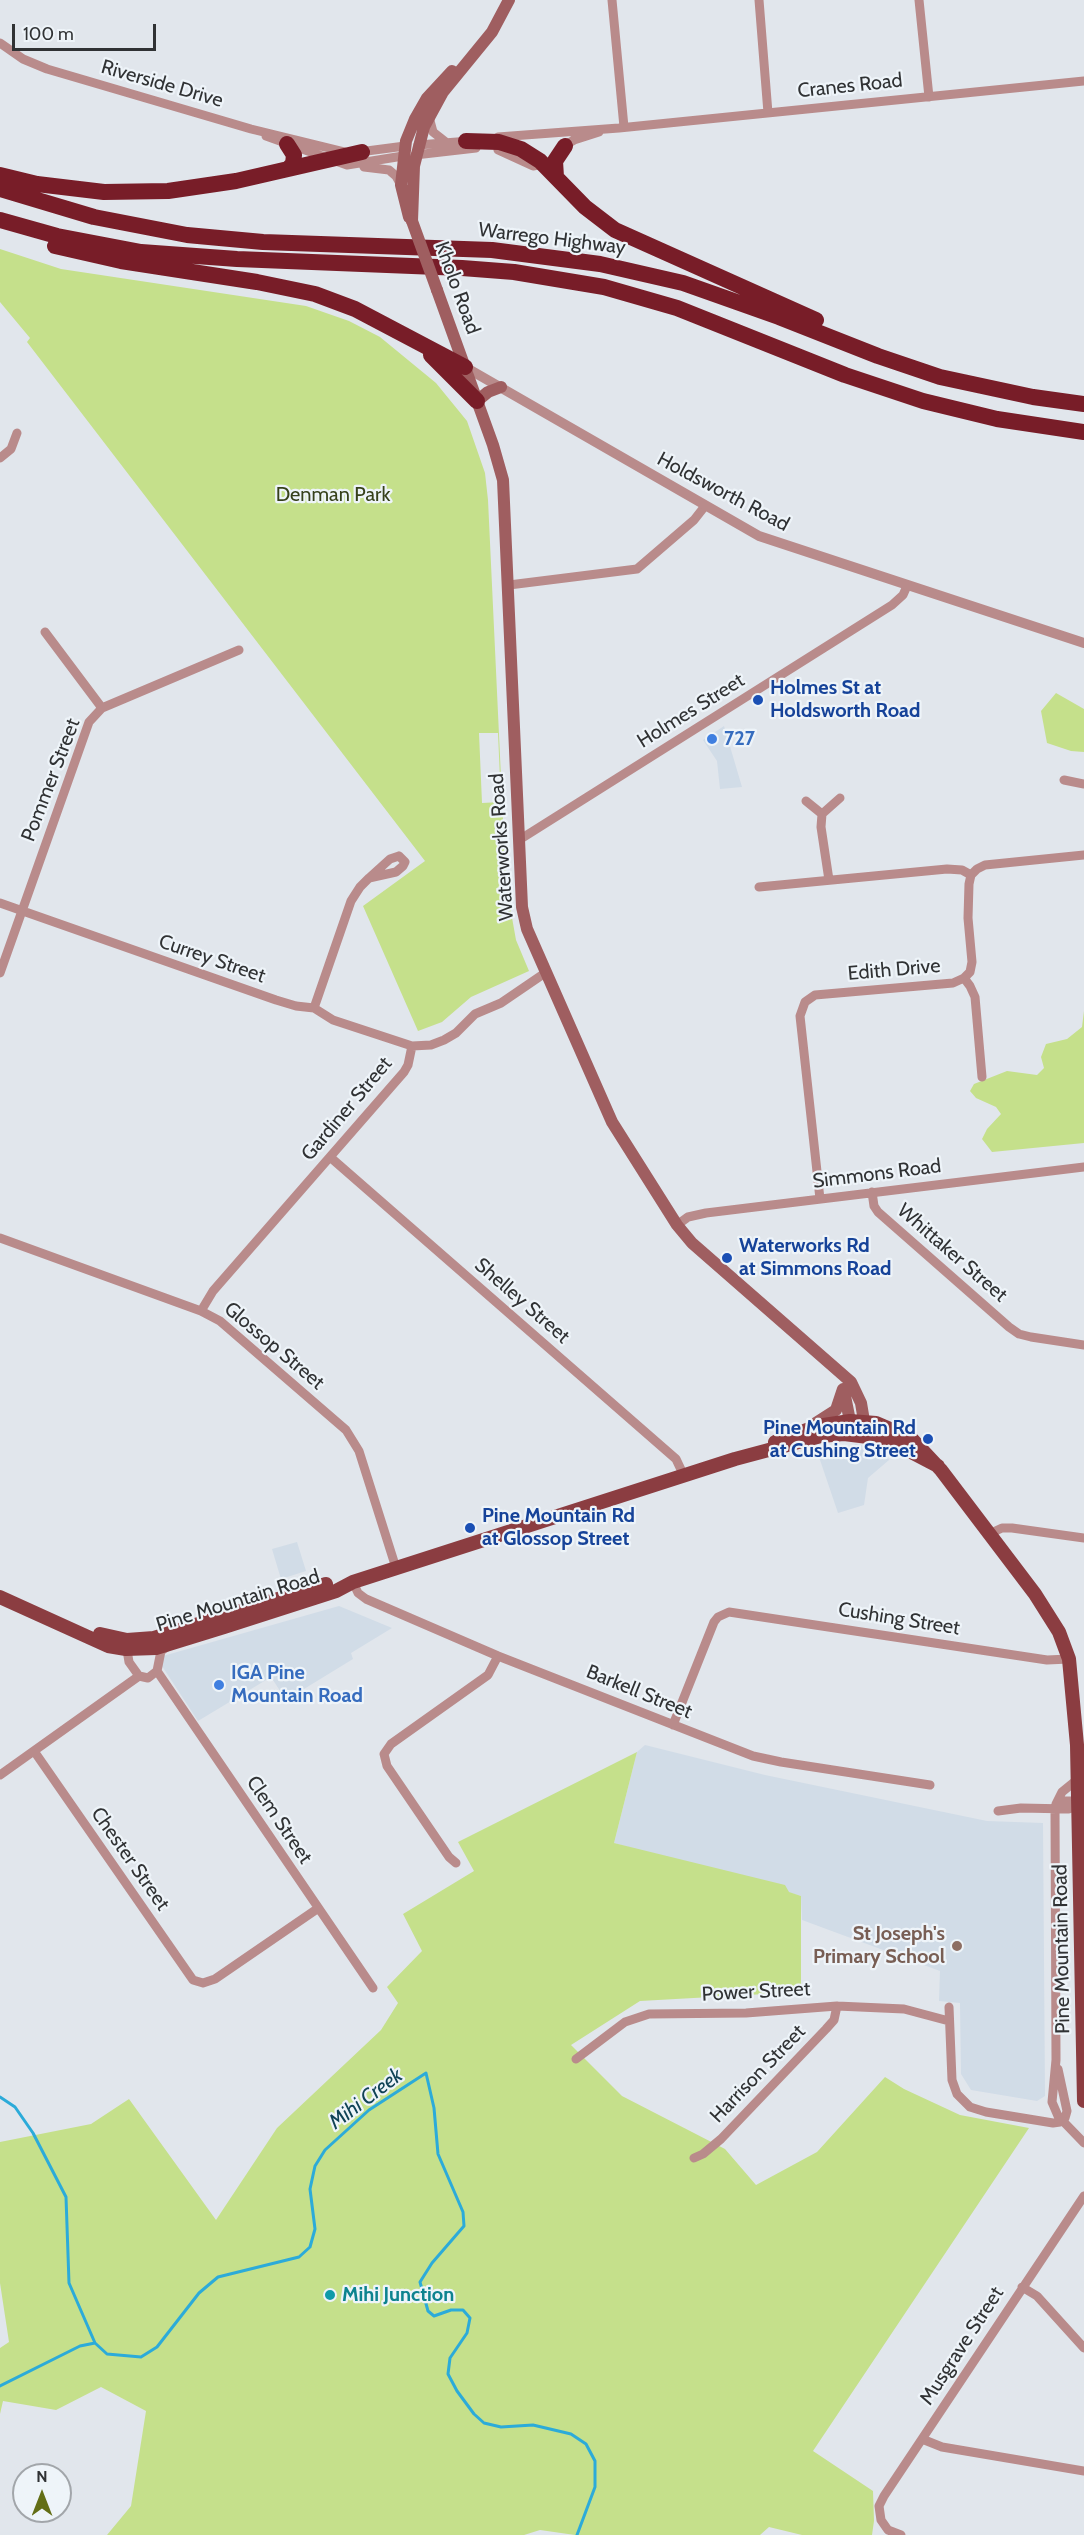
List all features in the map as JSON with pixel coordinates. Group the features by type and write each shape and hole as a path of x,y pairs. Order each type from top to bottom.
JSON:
{"highway":[{"path":"466,141 509,145 530,154 543,164 585,207 615,230 866,342 878,357"},
{"path":"287,144 294,155 293,164 289,168"},
{"path":"556,177 555,161 564,146"},
{"path":"0,175 71,189 136,193 199,188 362,152"},
{"name":"Warrego Highway","path":"0,189 53,207 187,235 263,242 492,250 600,264 694,287 779,317 878,357 940,377 1033,398 1084,404"},
{"name":"Warrego Highway","path":"0,220 57,236 141,252 237,259 462,268 514,272 604,287 717,322 845,375 913,398 997,419 1084,432"},
{"path":"0,230 87,254 315,294 363,313 425,348 465,367"},
{"path":"425,348 477,401"}],"main road":[{"name":"Kholo Road","path":"412,221 410,151 443,92 492,32 509,0"},
{"name":"Kholo Road","path":"465,367 412,221 406,213 401,185 415,119 430,93 454,68 472,56"},
{"name":"Waterworks Road","path":"465,367 503,480 524,922 615,1129 677,1225 692,1243 854,1386 862,1407 857,1421"},
{"path":"477,401 490,391 501,387"},
{"name":"Waterworks Road","path":"835,1368 857,1421"},
{"path":"807,1429 836,1410 843,1389"},
{"path":"857,1421 857,1434"},
{"name":"Pine Mountain Road","path":"735,1459 807,1429 829,1423 857,1421 880,1424 911,1438 938,1466 1046,1609 1062,1638 1069,1659 1080,1717 1078,1779 1081,1805 1084,2097"},
{"name":"Pine Mountain Road","path":"0,1597 92,1640 160,1647 336,1591 353,1582 735,1459 821,1436 857,1434 894,1443 938,1466"},
{"name":"Pine Mountain Road","path":"0,1588 126,1645"}],"street":[{"path":"612,0 622,127"},
{"path":"759,0 768,113"},
{"path":"919,0 929,97"},
{"name":"Riverside Drive","path":"0,43 23,59 47,69 250,129 281,135 339,152 410,151"},
{"name":"Cranes Road","path":"410,151 447,142 1084,81"},
{"path":"429,117 433,132 447,142"},
{"name":"Cranes Road","path":"543,164 564,146 587,135 622,127"},
{"name":"Riverside Drive","path":"250,129 347,165 410,151"},
{"path":"410,151 487,148 508,153 535,167 543,164"},
{"path":"347,165 387,169 396,176 401,185"},
{"name":"Holdsworth Road","path":"465,367 759,536 1084,643"},
{"path":"0,458 11,449 17,433"},
{"path":"509,585 637,569 694,520 705,506"},
{"name":"Holmes Street","path":"519,840 892,605 903,595 907,586"},
{"path":"45,632 102,708"},
{"name":"Pommer Street","path":"0,973 89,722 102,708 239,650"},
{"path":"1064,780 1084,784"},
{"path":"829,880 821,827 822,814 840,798"},
{"path":"806,801 822,814"},
{"path":"759,887 947,869 962,870 971,875 985,865 1084,855"},
{"name":"Edith Drive","path":"819,1199 801,1016 805,1002 815,995 953,983 964,978 970,972 972,962 968,918 971,875"},
{"path":"314,1008 351,901 369,878"},
{"name":"Currey Street","path":"0,903 276,1000 314,1008 333,1020 411,1046"},
{"name":"Gardiner Street","path":"201,1311 213,1291 404,1072 408,1065 411,1046 431,1045 444,1040 456,1033 475,1014 501,1003 545,973"},
{"path":"964,978 975,997 982,1077"},
{"name":"Shelley Street","path":"330,1157 676,1459 684,1476"},
{"name":"Simmons Road","path":"677,1225 688,1217 699,1214 1084,1167"},
{"name":"Whittaker Street","path":"872,1192 874,1206 878,1212 1019,1334 1084,1346"},
{"name":"Glossop Street","path":"0,1238 201,1311 220,1321 346,1430 359,1451 396,1568"},
{"path":"989,1534 1002,1528 1012,1528 1084,1538"},
{"name":"Barkell Street","path":"353,1582 358,1593 366,1599 498,1656 767,1760 930,1785"},
{"name":"Cushing Street","path":"674,1725 714,1622 724,1614 746,1614 1047,1660 1069,1659"},
{"path":"126,1645 129,1662 139,1676 148,1678 158,1671 160,1647"},
{"path":"456,1863 449,1857 387,1766 384,1754 391,1744 488,1675 498,1656"},
{"name":"Clem Street","path":"158,1671 317,1909 373,1988"},
{"path":"0,1775 139,1676"},
{"name":"Chester Street","path":"34,1752 188,1975 199,1982 215,1979 317,1909"},
{"path":"1055,1808 1060,1795 1078,1779"},
{"path":"998,1811 1016,1808 1055,1808 1061,1801 1068,1800 1081,1805"},
{"name":"Pine Mountain Road","path":"1052,2101 1056,2061 1055,1808"},
{"name":"Power Street","path":"576,2059 625,2022 649,2014 746,2013 837,2006 904,2009 949,2021"},
{"name":"Harrison Street","path":"694,2158 703,2154 721,2139 826,2029 834,2020 837,2006"},
{"path":"949,2007 951,2076 961,2100 980,2111 1055,2124 1062,2121"},
{"name":"Pine Mountain Road","path":"1056,2061 1067,2113 1062,2121"},
{"path":"1033,2119 1045,2114 1052,2101 1062,2092"},
{"name":"Pine Mountain Road","path":"1062,2092 1084,2097"},
{"path":"1052,2101 1062,2121 1084,2143"},
{"name":"Musgrave Street","path":"901,2535 888,2530 881,2520 879,2506 884,2496 1084,2196"},
{"path":"1022,2287 1037,2295 1084,2348"},
{"path":"922,2439 942,2447 1084,2471"}],"shaded area":[{"path":"724,726 742,787 720,789 717,761 703,740"},
{"path":"856,1444 885,1452 889,1460 868,1478 864,1505 838,1513 819,1457"},
{"path":"297,1542 306,1571 281,1579 272,1549"},
{"path":"339,1606 392,1628 351,1653 353,1659 286,1700 271,1677 198,1721 160,1663 163,1656"},
{"name":"St Joseph's Primary School","path":"645,1745 765,1775 987,1821 1043,1823 1045,2096 1037,2101 971,2090 961,2074 960,2003 939,2001 940,1971 802,1920 801,1896 614,1843 637,1752"}],"green space":[{"name":"Denman Park","path":"0,249 61,269 306,306 349,321 380,337 436,383 467,421 485,473 488,500 506,884 516,940 529,971 471,997 442,1022 418,1031 363,906 425,861 27,342 30,338 0,302","holes":["479,733 498,733 501,802 482,803"]},
{"path":"1056,693 1084,709 1084,752 1071,751 1047,743 1041,711"},
{"path":"1084,1011 1084,1143 992,1152 982,1139 987,1129 1001,1114 996,1107 976,1098 970,1091 974,1084 1007,1071 1037,1075 1044,1068 1041,1057 1046,1044 1067,1039 1082,1027"},
{"path":"637,1752 614,1843 785,1885 789,1892 801,1896 801,1992 640,2001 571,2045 622,2096 725,2149 756,2185 817,2152 885,2077 904,2089 960,2115 1029,2128 813,2451 873,2491 872,2535 802,2535 769,2527 760,2535 575,2535 540,2530 524,2535 107,2535 131,2506 146,2411 101,2387 56,2410 3,2401 0,2414 0,2348 9,2342 0,2283 0,2142 91,2124 129,2099 216,2220 277,2128 381,2030 398,2003 387,1987 422,1951 403,1914 474,1871 458,1842"}],"waterway":[{"name":"Mihi Creek","path":"0,2097 15,2107 33,2133 66,2197 69,2283 95,2343 107,2354 141,2357 157,2347 199,2293 218,2277 299,2257 310,2247 315,2229 310,2189 315,2166 325,2150 369,2110 426,2073 434,2108 438,2154 463,2212 464,2226 432,2263 420,2282 428,2311 434,2316 451,2310 463,2310 470,2318 467,2333 450,2358 448,2374 457,2391 474,2414 484,2423 501,2427 533,2425 571,2434 586,2444 595,2461 595,2487 577,2535"},
{"path":"0,2386 80,2346 95,2343"}],"place":[{"name":"Holmes St at Holdsworth Road","path":"758,700"},
{"name":"727","path":"712,739"},
{"name":"Waterworks Rd at Simmons Road","path":"727,1258"},
{"name":"Pine Mountain Rd at Cushing Street","path":"928,1439"},
{"name":"Pine Mountain Rd at Glossop Street","path":"470,1528"},
{"name":"IGA Pine Mountain Road","path":"219,1685"},
{"name":"St Joseph's Primary School","path":"957,1946"},
{"name":"Mihi Junction","path":"330,2295"}]}
